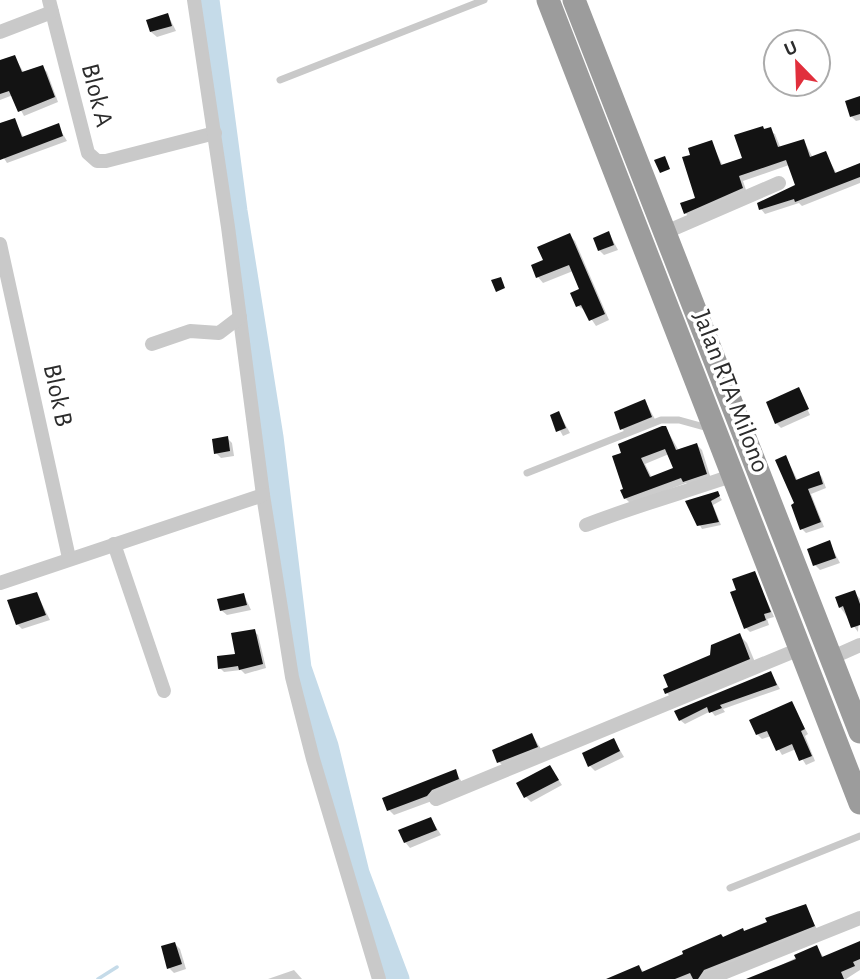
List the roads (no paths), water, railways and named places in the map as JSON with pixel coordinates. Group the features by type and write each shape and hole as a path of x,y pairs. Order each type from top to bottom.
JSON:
{"highway":[{"name":"Jalan RTA Milono","path":"548,0 818,688 860,803"},
{"name":"Jalan RTA Milono","path":"574,0 859,726"},
{"path":"818,688 840,679"}],"street":[{"path":"194,0 215,133 263,495 292,677 313,759 379,979"},
{"path":"0,32 51,6"},
{"name":"Blok A","path":"51,6 88,153 93,159 106,161 149,152 215,133"},
{"path":"666,232 779,183"},
{"name":"Blok B","path":"0,244 69,558"},
{"path":"152,344 190,331 219,333 240,317"},
{"path":"586,525 650,500 676,495 734,475"},
{"path":"0,583 263,495"},
{"path":"114,544 164,691"},
{"path":"833,657 860,645"},
{"path":"436,799 802,648"},
{"path":"708,979 860,918"}],"lane":[{"path":"280,80 484,0"},
{"path":"527,473 661,420 679,420 717,431 740,422"},
{"path":"730,888 860,836"}],"waterway":[{"path":"208,0 236,211 272,437 300,668 327,746 358,873 398,979"},
{"path":"98,979 117,967"}]}
